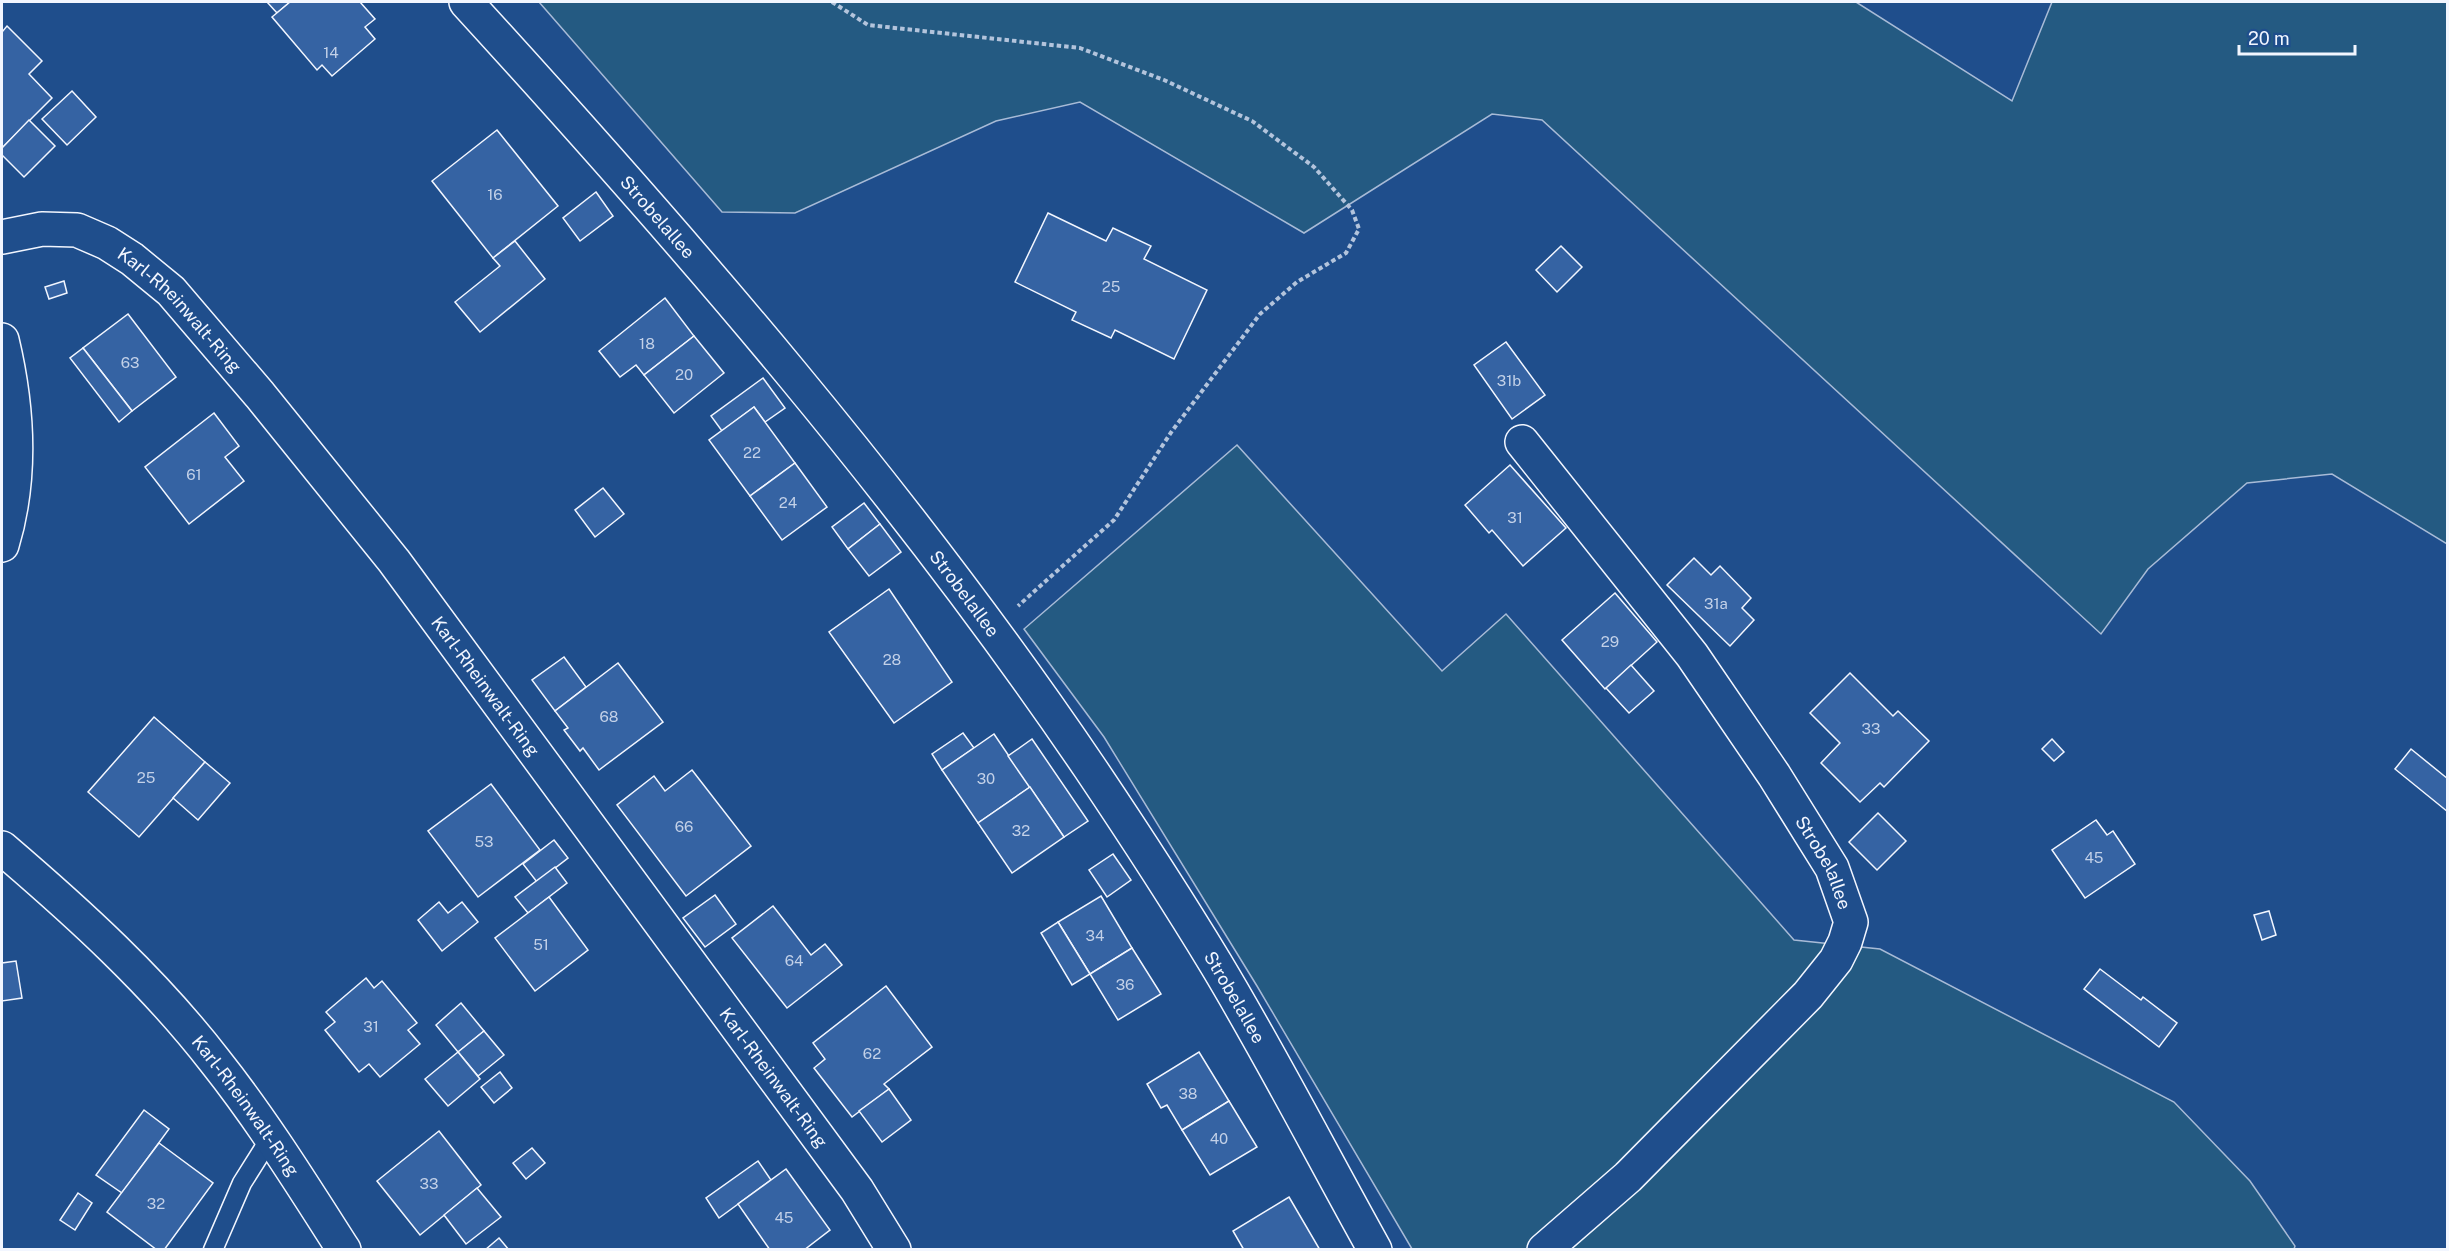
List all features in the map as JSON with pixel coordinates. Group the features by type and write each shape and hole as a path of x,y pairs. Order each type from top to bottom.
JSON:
{"street":[{"name":"Strobelallee","path":"466,2 592,140 757,329 933,549 1089,767 1217,965 1375,1250"},
{"name":"Karl-Rheinwalt-Ring","path":"2,237 42,229 77,230 107,243 132,259 171,291 260,395 394,561 857,1190 894,1250"},
{"path":"2,340 14,417 15,456 11,513 2,545"},
{"name":"Strobelallee","path":"1522,442 1692,655 1774,775 1832,868 1851,922 1836,960 1808,995 1629,1177 1544,1250"},
{"name":"Karl-Rheinwalt-Ring","path":"2,848 132,967 215,1060 271,1137 344,1250"}],"lane":[{"path":"213,1250 242,1183 271,1137"}],"path":[{"path":"832,2 868,25 1080,48 1164,80 1252,121 1314,167 1352,210 1359,229 1346,253 1297,282 1260,314 1172,431 1114,520 990,630"}],"shaded area":[{"path":"539,2 1856,2 2012,101 2052,2 2447,2 2447,544 2332,474 2247,483 2148,569 2101,634 1542,120 1492,114 1304,233 1080,102 996,121 795,213 722,212"},
{"path":"1237,445 1442,671 1506,614 1794,940 1880,949 2174,1102 2250,1181 2295,1246 2294,1249 1412,1249 1257,986 1104,737 1024,629"}],"building":[{"path":"267,2 290,2 277,13"},
{"path":"290,2 360,2 375,19 365,27 375,39 332,76 322,65 317,70 272,17"},
{"path":"7,26 42,61 29,74 52,98 2,148 2,32"},
{"path":"72,91 96,117 67,145 42,119"},
{"path":"29,120 55,146 24,177 2,155 2,148"},
{"path":"497,130 558,206 493,258 432,181"},
{"path":"596,192 613,216 580,241 563,218"},
{"path":"1048,213 1106,241 1113,228 1151,246 1144,259 1207,290 1174,359 1115,330 1111,338 1072,320 1076,312 1015,282"},
{"path":"515,241 545,279 480,332 455,302 500,266 493,258"},
{"path":"1561,246 1582,267 1557,292 1536,270"},
{"path":"64,281 67,293 49,299 45,287"},
{"path":"665,298 694,336 644,375 636,365 620,377 599,351"},
{"path":"128,314 176,377 132,411 83,348"},
{"path":"694,336 724,373 674,413 644,375"},
{"path":"1506,342 1545,395 1512,419 1474,365"},
{"path":"83,348 132,411 119,422 70,358"},
{"path":"763,378 785,408 765,422 754,407 722,431 711,416"},
{"path":"754,407 795,463 750,496 709,440"},
{"path":"214,413 239,446 225,457 244,481 189,524 145,467"},
{"path":"795,463 827,507 782,540 750,496"},
{"path":"1510,465 1566,528 1523,566 1492,530 1489,533 1465,505"},
{"path":"603,488 624,514 595,537 575,510"},
{"path":"864,503 880,524 848,549 832,527"},
{"path":"880,524 901,552 869,576 848,549"},
{"path":"1694,558 1711,575 1720,566 1751,598 1742,608 1754,620 1730,646 1667,585"},
{"path":"889,589 952,682 894,723 829,632"},
{"path":"1615,593 1657,642 1605,689 1562,640"},
{"path":"564,657 586,687 555,711 532,680"},
{"path":"618,663 663,722 599,770 583,748 580,751 564,730 568,728 555,711"},
{"path":"1631,665 1654,691 1629,713 1606,688"},
{"path":"1850,673 1893,716 1898,711 1929,741 1884,787 1880,783 1860,802 1821,763 1840,743 1810,713"},
{"path":"154,717 205,762 139,837 88,792"},
{"path":"963,733 974,748 942,770 932,754"},
{"path":"994,734 1030,787 978,823 942,770"},
{"path":"1032,739 1088,821 1064,837 1008,756"},
{"path":"2052,739 2064,752 2054,761 2042,749"},
{"path":"2411,749 2448,779 2448,812 2395,769"},
{"path":"205,762 230,783 198,820 173,798"},
{"path":"692,770 751,846 686,896 617,805 654,776 665,791"},
{"path":"491,784 540,850 478,897 428,831"},
{"path":"1030,787 1064,837 1012,873 978,823"},
{"path":"1878,813 1906,841 1877,870 1849,842"},
{"path":"2096,820 2107,835 2113,831 2135,864 2085,898 2052,850"},
{"path":"554,840 568,858 537,882 523,864"},
{"path":"1113,854 1131,880 1107,897 1089,870"},
{"path":"555,867 567,883 528,913 515,897"},
{"path":"715,895 736,924 705,947 683,918"},
{"path":"1101,896 1132,948 1090,974 1058,922"},
{"path":"549,897 588,950 535,991 495,938"},
{"path":"439,902 448,913 462,902 478,922 442,951 418,920"},
{"path":"773,906 811,955 825,944 842,965 787,1008 732,938"},
{"path":"2269,911 2276,935 2262,940 2254,915"},
{"path":"1058,922 1090,974 1072,985 1041,933"},
{"path":"1132,948 1161,994 1118,1020 1090,974"},
{"path":"16,961 22,998 2,1001 2,963"},
{"path":"2100,969 2141,1000 2143,997 2177,1023 2159,1047 2084,989"},
{"path":"366,978 374,988 382,981 417,1023 408,1030 420,1044 380,1077 369,1064 359,1072 325,1030 335,1022 326,1012"},
{"path":"886,986 932,1047 884,1084 889,1089 852,1117 814,1068 825,1059 813,1043"},
{"path":"461,1003 484,1031 458,1052 436,1025"},
{"path":"484,1031 504,1055 478,1076 458,1052"},
{"path":"458,1052 480,1079 448,1106 425,1079"},
{"path":"1199,1052 1229,1101 1182,1130 1167,1105 1161,1108 1147,1084"},
{"path":"500,1072 512,1088 494,1103 481,1087"},
{"path":"889,1089 911,1120 882,1142 859,1111"},
{"path":"1229,1101 1257,1147 1210,1175 1182,1130"},
{"path":"144,1110 169,1129 122,1193 96,1175"},
{"path":"439,1131 481,1185 420,1235 377,1181"},
{"path":"159,1143 213,1183 164,1250 157,1250 107,1212"},
{"path":"532,1148 545,1163 526,1179 513,1163"},
{"path":"758,1161 771,1180 719,1218 706,1198"},
{"path":"786,1169 830,1230 804,1250 770,1250 738,1204"},
{"path":"477,1188 501,1217 466,1244 444,1215"},
{"path":"78,1193 92,1203 75,1230 60,1220"},
{"path":"1289,1197 1320,1250 1244,1250 1233,1231"},
{"path":"499,1238 509,1250 485,1250"}]}
